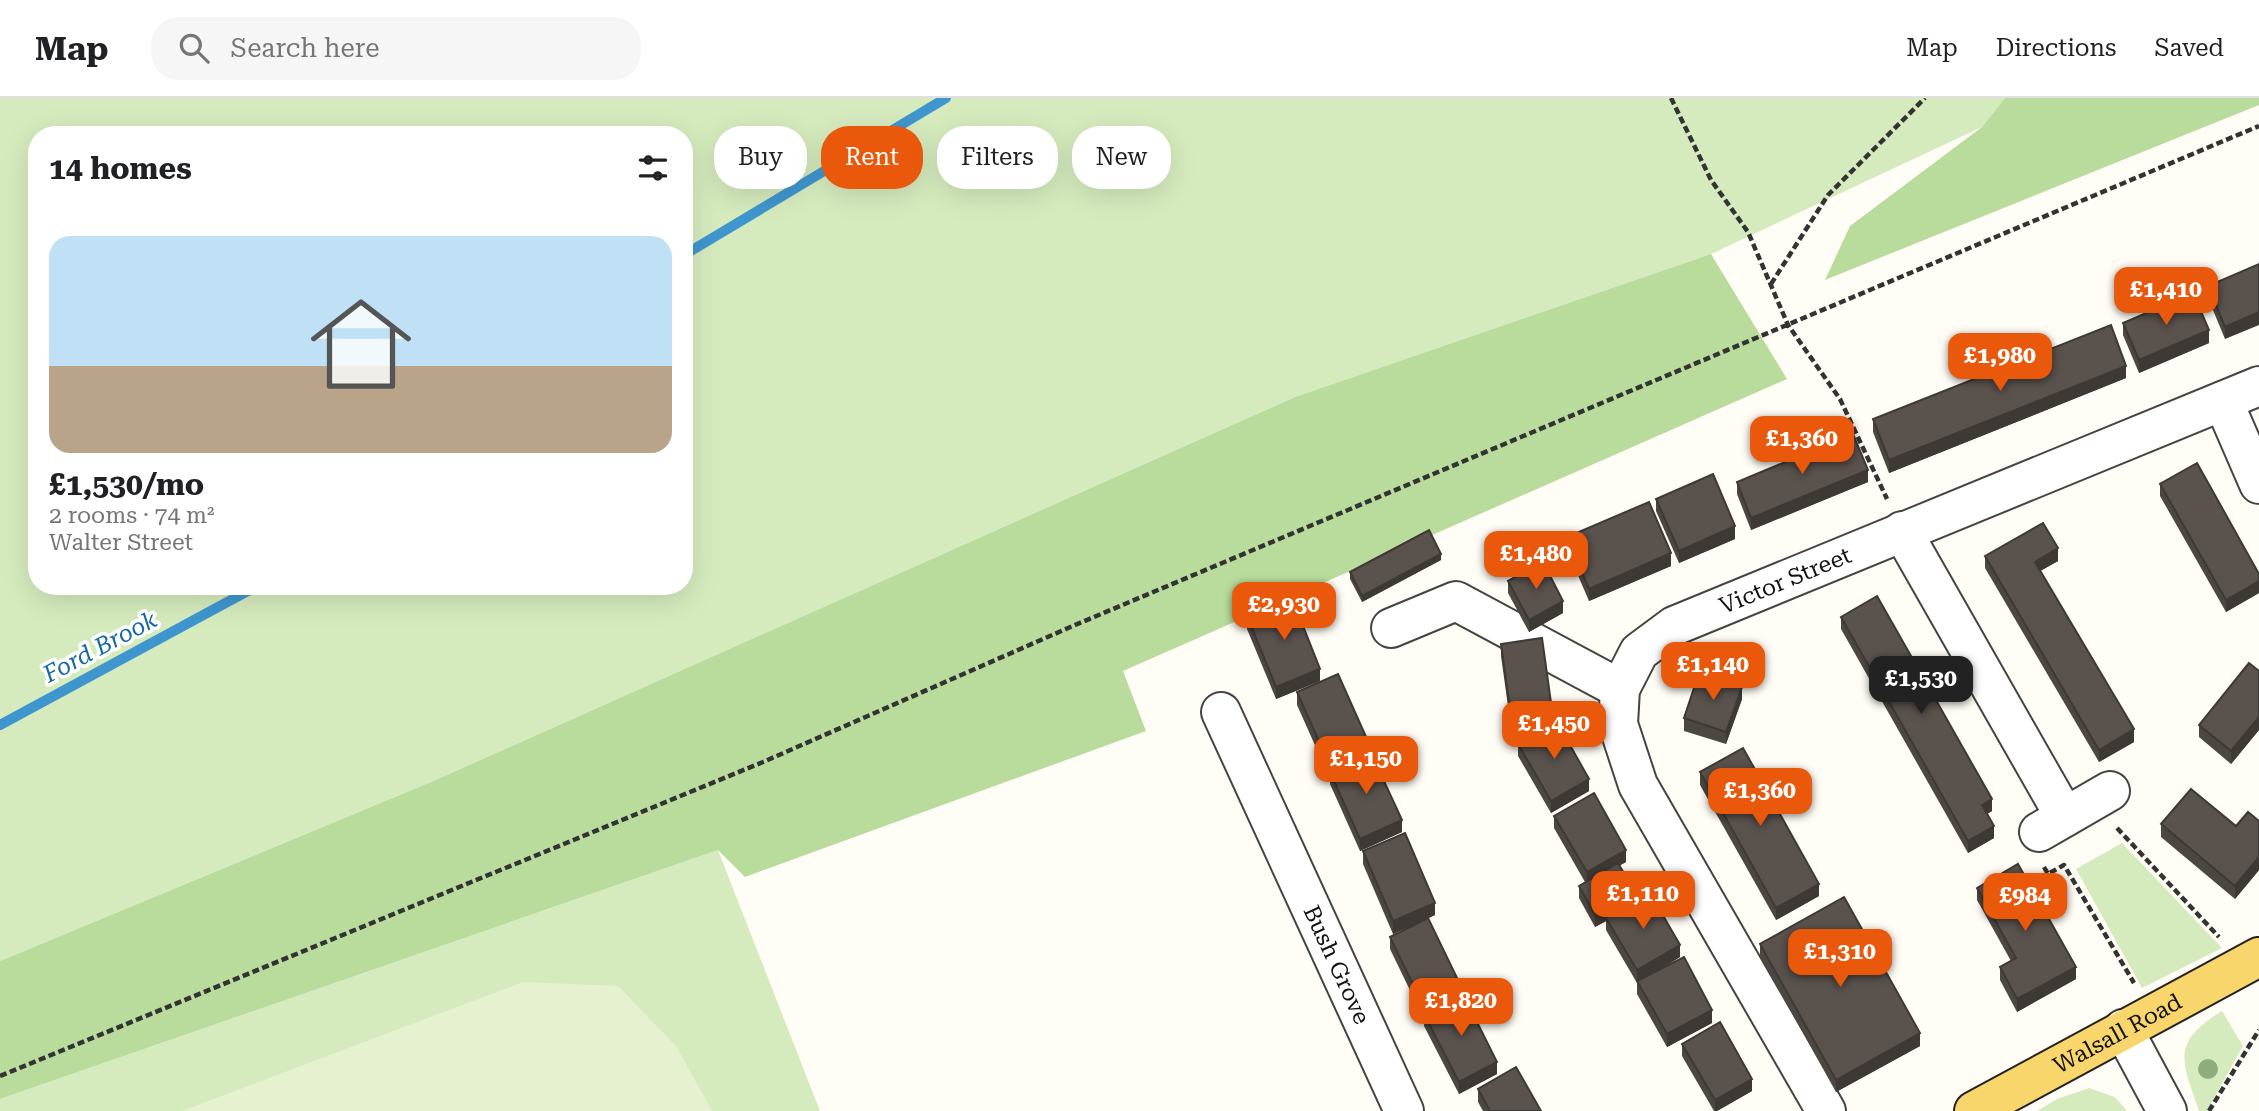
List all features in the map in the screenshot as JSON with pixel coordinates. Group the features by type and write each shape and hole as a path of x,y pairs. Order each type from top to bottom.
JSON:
{"main road":[{"name":"Walsall Road","path":"1974,1111 2252,961"}],"street":[{"name":"Victor Street","path":"1826,1111 1638,785 1618,724 1620,689 1639,652 1674,626 2259,386"},
{"path":"2222,401 2259,484"},
{"path":"1902,531 2077,811"},
{"path":"1391,628 1456,601 1620,689"},
{"name":"Bush Grove","path":"1221,712 1285,813 1404,1111"},
{"path":"2138,1021 2167,1111"}],"path":[{"path":"1671,98 1711,180 1748,232 1788,325 1840,399 1902,531"},
{"path":"1770,285 1828,195 1924,98"},
{"path":"0,1076 750,767 1075,625 2259,126"},
{"path":"2138,1021 2064,865 2048,874 2029,839 2077,811 2252,961"},
{"path":"2209,1111 2259,1030"}],"green space":[{"path":"0,98 2005,98 1982,127 1711,254 1295,397 431,782 0,961"},
{"path":"2005,98 2259,98 2259,105 1825,280 1850,226 1982,127"},
{"path":"1711,254 1787,379 1123,671 1146,731 745,877 718,850 0,1099 0,961 431,782 1295,397"},
{"path":"2122,843 2222,948 2142,988 2076,869"},
{"path":"718,850 820,1111 0,1111 0,1099"},
{"path":"523,982 618,986 676,1046 712,1111 182,1111"},
{"path":"2222,1011 2243,1046 2207,1111 2199,1111 2185,1066 2187,1044 2205,1022"},
{"path":"2089,1088 2115,1097 2127,1111 2037,1111 2057,1099"}],"building":[{"path":"2259,264 2259,312 2225,327 2208,286"},
{"path":"2193,293 2209,330 2139,360 2123,323"},
{"path":"2111,325 2126,366 1889,460 1873,419"},
{"path":"1853,434 1868,470 1751,518 1737,482"},
{"path":"2197,463 2259,574 2259,581 2226,600 2160,484"},
{"path":"1713,474 1735,526 1679,551 1656,499"},
{"path":"1649,502 1671,553 1589,589 1567,537"},
{"path":"2043,523 2058,548 2035,562 2134,729 2099,750 1985,556"},
{"path":"1429,530 1441,554 1362,596 1350,572"},
{"path":"1543,562 1563,601 1529,620 1508,581"},
{"path":"1877,596 1992,799 1982,805 1994,826 1968,841 1841,617"},
{"path":"1292,598 1320,669 1276,687 1247,616"},
{"path":"1542,638 1552,710 1511,716 1501,644"},
{"path":"2249,663 2259,671 2259,717 2231,751 2199,725"},
{"path":"1699,673 1742,687 1726,732 1684,718"},
{"path":"1338,674 1367,739 1326,757 1297,692"},
{"path":"1557,722 1589,779 1551,801 1518,744"},
{"path":"1743,748 1819,884 1776,908 1700,772"},
{"path":"1371,753 1402,820 1360,839 1330,772"},
{"path":"2191,789 2236,826 2248,812 2259,821 2259,857 2235,886 2161,824"},
{"path":"1594,793 1626,850 1587,872 1554,816"},
{"path":"1405,833 1435,903 1393,921 1363,851"},
{"path":"1618,863 1635,892 1595,915 1579,886"},
{"path":"2018,864 2076,967 2017,999 2000,967 2016,958 1977,888"},
{"path":"1650,893 1680,945 1637,970 1606,918"},
{"path":"1844,897 1920,1033 1836,1080 1760,944"},
{"path":"1428,918 1459,982 1421,1001 1390,937"},
{"path":"1684,957 1712,1010 1667,1034 1637,981"},
{"path":"1463,994 1497,1062 1459,1082 1424,1014"},
{"path":"1720,1022 1752,1079 1715,1100 1682,1044"},
{"path":"1516,1067 1541,1111 1490,1111 1478,1089"}],"waterway":[{"name":"Ford Brook","path":"693,250 946,98"},
{"name":"Ford Brook","path":"0,725 240,595"}]}
